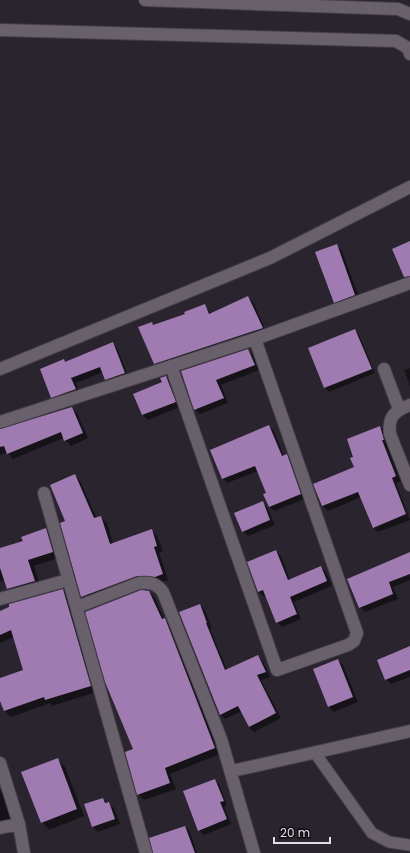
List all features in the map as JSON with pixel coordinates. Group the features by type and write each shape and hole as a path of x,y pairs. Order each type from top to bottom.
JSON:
{"street":[{"path":"145,0 396,5 410,14"},
{"path":"0,30 396,41 408,48 410,54"},
{"path":"0,369 270,258 410,187"},
{"path":"0,422 255,339 410,283"},
{"path":"171,366 277,670 348,645 354,641 357,633 255,339"},
{"path":"384,369 405,407 391,416 390,434 410,485"},
{"path":"44,493 146,853"},
{"path":"0,599 68,580"},
{"path":"77,607 139,583 148,582 158,585 163,592 213,717 232,771 254,853"},
{"path":"232,771 410,731"},
{"path":"0,763 19,824 24,853"},
{"path":"0,828 19,824"}],"lane":[{"path":"315,753 372,832 389,842 410,845"}],"building":[{"path":"410,241 410,276 404,277 392,249"},
{"path":"337,244 355,295 334,303 315,252"},
{"path":"248,296 263,328 154,364 138,327 152,322 153,325 185,314 184,312 205,304 209,314"},
{"path":"355,329 372,369 324,388 308,348"},
{"path":"113,342 125,373 105,380 100,367 71,378 76,389 51,398 40,369 64,359 65,362"},
{"path":"248,349 255,365 216,380 224,398 194,410 181,371"},
{"path":"166,376 176,402 142,415 133,394 162,382 160,378"},
{"path":"72,407 83,433 64,441 61,432 7,454 4,446 0,447 0,429"},
{"path":"269,425 282,456 287,454 301,494 269,507 263,494 266,493 255,466 222,479 210,450"},
{"path":"380,426 384,440 382,440 396,476 392,478 406,514 373,528 358,492 322,506 313,484 354,467 350,458 353,457 347,439"},
{"path":"75,474 94,518 101,516 110,544 152,529 157,546 154,547 163,574 155,577 137,576 81,597 60,523 65,521 50,485"},
{"path":"263,501 270,520 242,532 234,513"},
{"path":"46,528 53,552 28,560 35,581 7,589 0,568 0,548 23,541 21,537"},
{"path":"276,550 288,580 321,566 327,581 290,597 297,614 276,623 263,590 258,592 247,562"},
{"path":"410,552 410,574 389,582 393,594 359,608 347,579"},
{"path":"63,589 91,686 45,700 44,697 4,711 0,701 0,678 23,670 11,630 0,635 0,611 9,607 9,604"},
{"path":"141,590 149,591 162,619 165,618 215,748 165,768 170,783 137,795 125,752 133,749 105,682 85,612"},
{"path":"200,604 225,670 258,655 266,672 257,675 276,713 249,727 238,706 220,715 179,612"},
{"path":"410,646 410,670 385,680 377,660"},
{"path":"338,659 353,697 328,707 313,669"},
{"path":"58,758 77,809 41,823 21,772"},
{"path":"215,779 224,801 220,802 227,819 198,831 183,791"},
{"path":"103,798 105,803 109,802 115,819 92,827 84,804"},
{"path":"185,826 195,853 153,853 149,838"}]}
